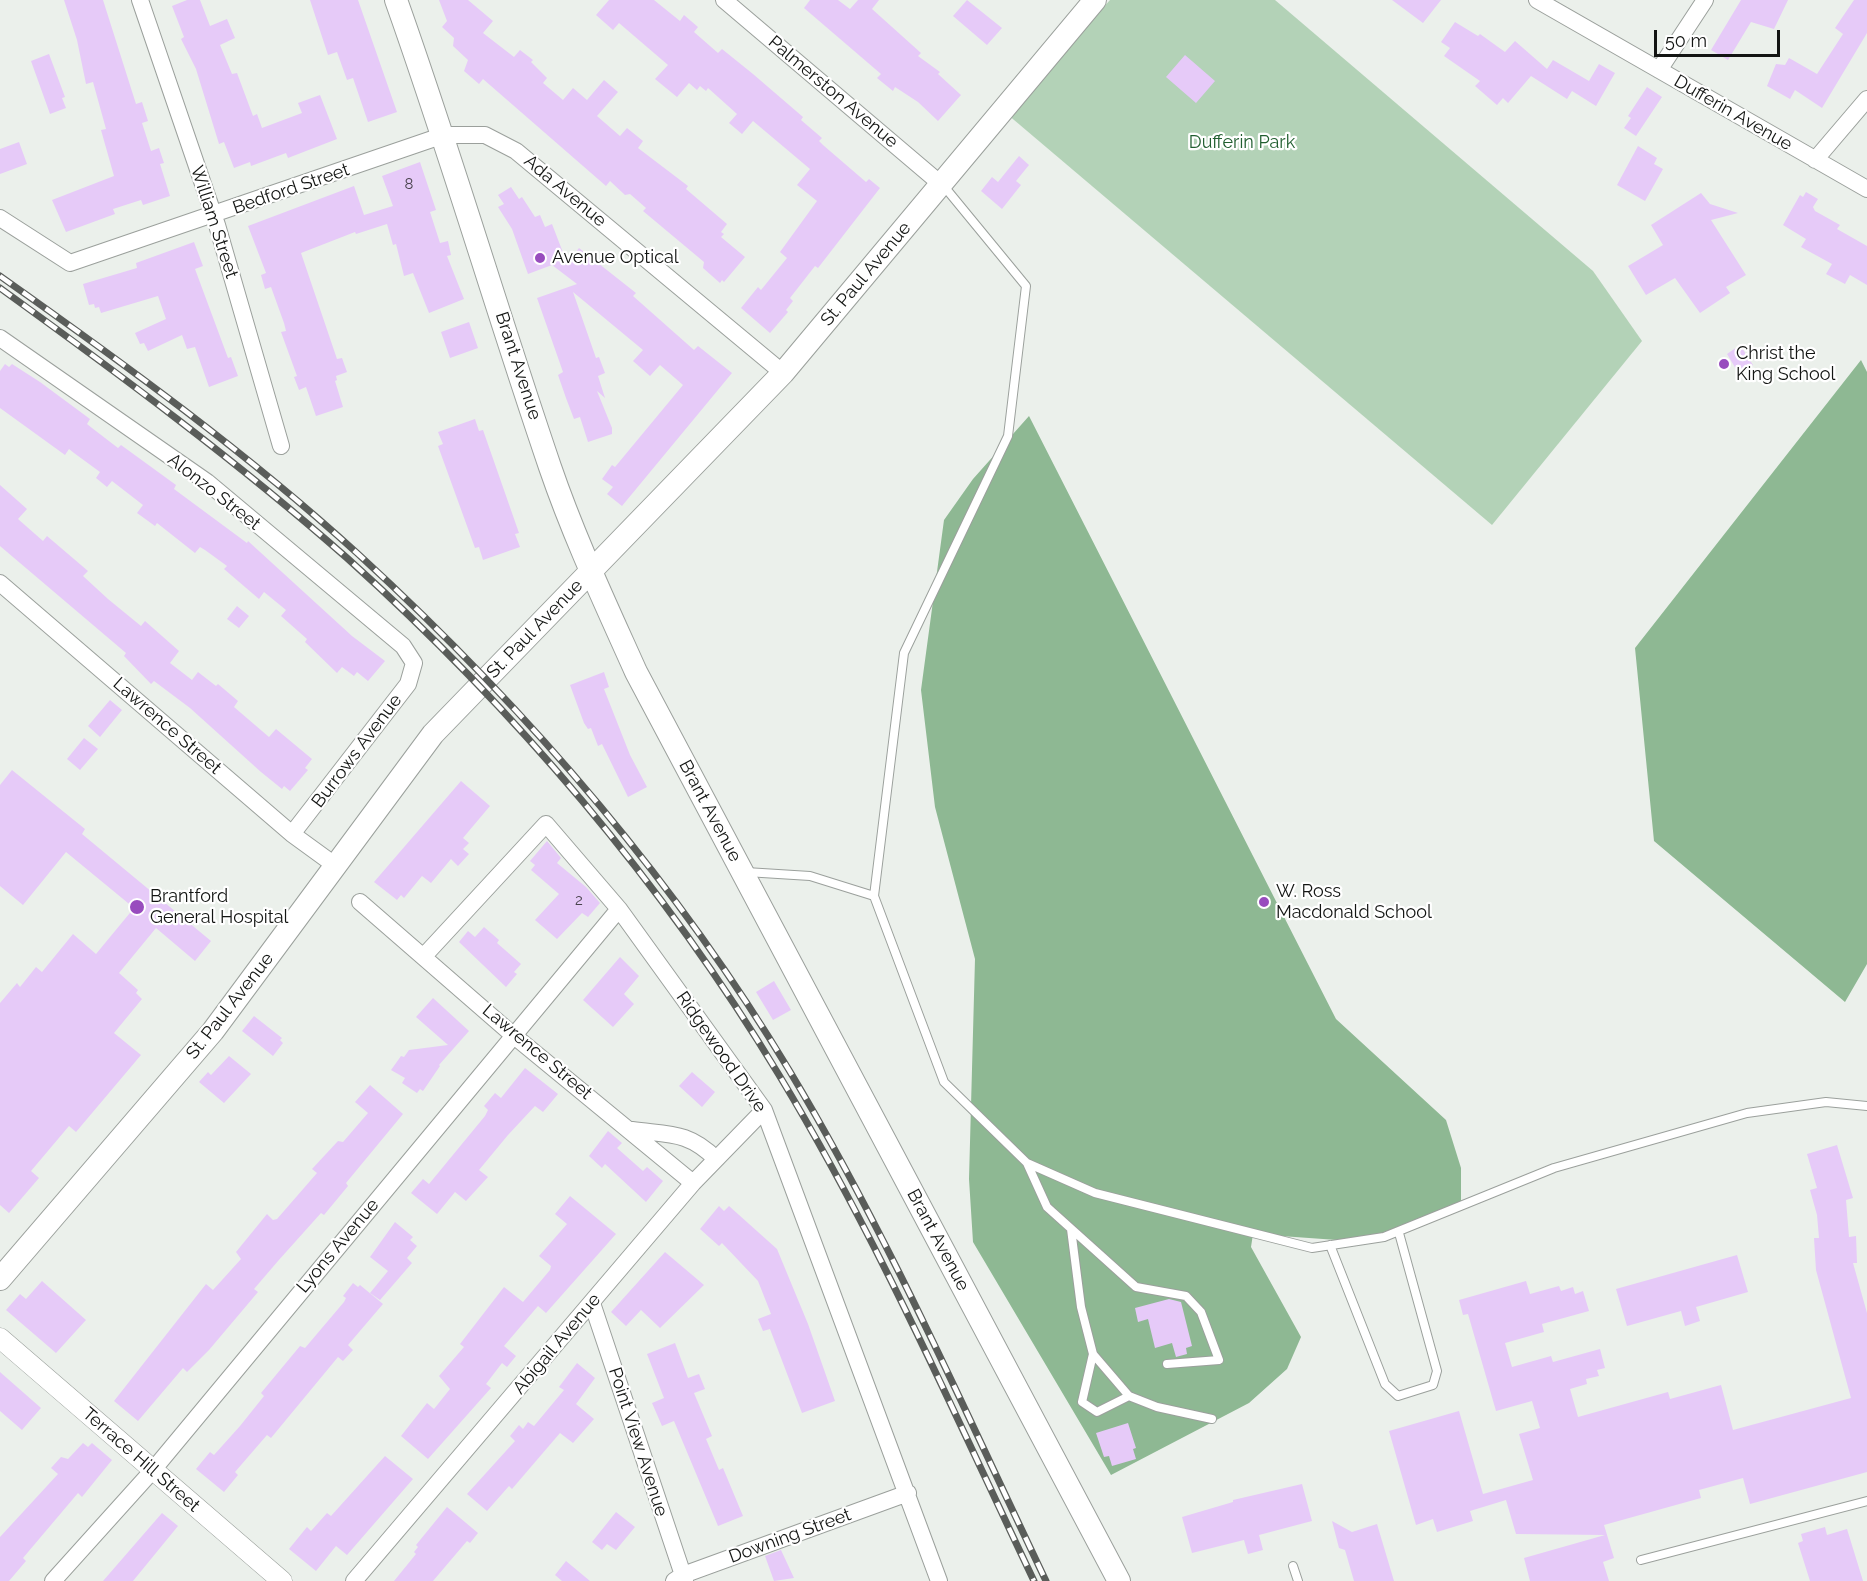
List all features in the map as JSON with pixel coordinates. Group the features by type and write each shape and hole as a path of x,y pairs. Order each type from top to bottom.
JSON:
{"main road":[{"name":"Brant Avenue","path":"396,0 444,135 551,468 591,572 636,672 1119,1581"},
{"name":"St. Paul Avenue","path":"0,1279 213,1031 433,734 783,373 1095,0"}],"street":[{"name":"William Street","path":"140,0 215,220 281,446"},
{"name":"Palmerston Avenue","path":"724,0 942,185"},
{"name":"Dufferin Avenue","path":"1537,0 1867,189"},
{"path":"1659,70 1705,0"},
{"path":"1815,160 1867,99"},
{"name":"Bedford Street","path":"0,218 70,263 215,220 444,135"},
{"name":"Ada Avenue","path":"444,135 485,135 516,151 783,373"},
{"name":"Alonzo Street","path":"0,338 207,482 403,646 414,663"},
{"name":"Lawrence Street","path":"0,584 292,834 336,866"},
{"name":"Burrows Avenue","path":"292,834 408,684 414,663"},
{"name":"Ridgewood Drive","path":"424,956 546,824 618,909 764,1110 908,1492 939,1581"},
{"name":"Lawrence Street","path":"360,902 513,1035 632,1130 693,1183"},
{"name":"Lyons Avenue","path":"53,1581 153,1470 618,909"},
{"name":"Abigail Avenue","path":"354,1581 693,1183 764,1110"},
{"path":"632,1130 688,1137 703,1146 716,1159"},
{"name":"Point View Avenue","path":"592,1303 680,1579"},
{"name":"Terrace Hill Street","path":"0,1338 282,1581"},
{"name":"Downing Street","path":"680,1579 908,1492"}],"lane":[{"path":"942,185 1026,286 1008,436 904,653 874,896 944,1082 1027,1163 1095,1193 1312,1248 1399,1233 1554,1168 1747,1113 1826,1102 1867,1106"},
{"path":"742,872 810,876 874,896"},
{"path":"1027,1163 1047,1207 1136,1287 1186,1296 1201,1312 1219,1360 1167,1364"},
{"path":"1071,1228 1081,1307 1093,1354 1129,1396 1157,1407 1212,1419"},
{"path":"1330,1245 1385,1384 1398,1396 1433,1385 1437,1371 1399,1233"},
{"path":"1093,1354 1082,1402 1097,1412 1129,1396"},
{"path":"1641,1560 1867,1501"},
{"path":"1293,1566 1298,1581"}],"green space":[{"name":"Dufferin Park","path":"1110,0 1275,0 1593,271 1642,341 1492,525 1007,114"},
{"path":"1861,360 1867,372 1867,964 1845,1002 1654,841 1635,648"},
{"path":"1029,416 1336,1019 1446,1120 1461,1168 1461,1202 1415,1228 1351,1241 1253,1234 1251,1247 1301,1337 1287,1369 1249,1403 1111,1475 973,1242 969,1179 975,959 935,807 921,690 944,520 973,479"}],"building":[{"path":"64,0 103,0 136,104 142,102 148,121 142,123 151,151 159,148 164,163 160,164 170,196 143,205 141,200 113,209 115,214 66,232 52,200 114,176 101,130 106,129 93,82 86,84 77,40"},
{"path":"187,0 200,0 210,26 227,19 235,38 220,45 232,74 237,73 253,116 257,114 262,128 302,113 298,103 320,95 337,139 288,158 286,153 251,166 250,162 234,168 224,142 219,144 196,69 181,39 184,37 172,6"},
{"path":"310,0 358,0 397,112 368,122 353,78 347,80 337,52 328,55"},
{"path":"439,0 468,0 493,21 483,33 514,57 520,50 533,60 531,62 547,78 543,83 563,100 573,88 587,100 604,80 618,92 597,116 620,136 627,128 643,141 638,148 688,186 686,189 727,224 721,232 724,234 721,237 745,257 724,282 722,280 720,283 703,268 704,262 643,211 646,208 630,194 625,195 610,181 606,186 483,79 479,84 464,71 468,60 453,46 454,38 442,27 447,21"},
{"path":"609,0 654,0 680,21 684,15 698,27 694,32 718,53 722,49 753,74 803,117 801,120 822,138 819,141 823,145 866,182 869,179 880,188 818,268 815,266 790,298 793,301 786,310 788,312 770,333 741,308 758,287 761,290 787,258 780,252 817,201 797,185 810,169 753,121 742,134 729,123 737,114 708,88 706,91 700,86 697,90 689,83 677,97 655,79 668,65 619,23 613,30 596,15"},
{"path":"810,0 838,0 850,9 858,0 879,0 872,9 921,53 918,56 940,72 938,74 961,95 938,121 918,102 895,87 893,91 877,78 881,74 804,8"},
{"path":"967,0 1002,28 987,45 953,16"},
{"path":"1392,0 1441,0 1423,23"},
{"path":"1741,0 1788,0 1774,29 1751,22 1728,60 1711,50"},
{"path":"1854,0 1867,0 1867,33 1822,108 1795,90 1790,99 1767,86 1776,64 1785,65 1789,58 1817,74 1843,34 1835,28"},
{"path":"1455,22 1478,36 1480,34 1505,52 1515,41 1547,69 1553,60 1589,81 1599,64 1615,73 1596,106 1572,91 1567,99 1531,76 1508,103 1503,98 1497,105 1475,86 1480,81 1444,56 1450,48 1441,42"},
{"path":"49,54 65,97 62,98 66,108 50,114 31,61"},
{"path":"1185,55 1215,81 1196,103 1166,77"},
{"path":"1647,87 1662,97 1636,136 1624,128 1631,118 1628,116"},
{"path":"19,142 27,164 0,174 0,149"},
{"path":"1638,146 1657,158 1654,164 1663,169 1645,201 1617,185"},
{"path":"1019,156 1029,165 1016,181 1021,185 1002,209 981,191 992,177 998,182"},
{"path":"420,162 436,210 430,212 440,243 448,241 451,255 447,256 464,299 429,313 413,273 404,276 396,244 393,245 387,224 356,234 355,232 301,253 337,359 342,358 347,372 336,376 335,381 343,407 316,416 306,387 299,390 294,377 297,376 281,332 286,331 284,323 271,287 265,289 261,275 266,273 248,226 354,186 364,215 393,206 382,176"},
{"path":"511,187 519,199 522,197 535,217 540,215 545,227 552,224 567,263 579,248 636,293 633,296 694,350 698,346 732,373 622,506 607,494 613,487 602,479 612,465 615,467 683,385 660,365 650,376 633,361 643,350 573,292 596,358 599,357 605,373 598,376 605,398 597,391 612,428 612,434 588,442 580,417 574,419 566,398 558,375 563,372 537,298 577,284 552,265 528,274 512,229 498,207 504,204 498,195"},
{"path":"1806,192 1818,199 1813,207 1815,211 1840,225 1837,229 1867,246 1867,285 1850,275 1845,284 1826,274 1832,264 1801,247 1806,239 1783,225 1800,195 1803,197"},
{"path":"1701,193 1710,204 1738,213 1711,220 1746,275 1726,287 1730,293 1700,313 1675,278 1646,295 1628,266 1663,245 1651,225"},
{"path":"194,242 203,266 195,269 228,358 231,357 238,376 209,387 195,347 187,349 182,335 148,351 144,343 140,344 135,333 166,319 158,296 101,313 99,307 95,308 94,304 89,305 83,284 137,268 136,263"},
{"path":"469,322 478,348 450,358 441,332"},
{"path":"1740,345 1753,365 1739,374 1727,354"},
{"path":"5,364 9,367 12,364 40,382 90,419 87,424 118,448 121,445 176,485 174,489 247,543 248,541 352,636 385,661 368,681 357,672 354,676 342,667 337,673 305,642 307,639 281,616 286,610 264,592 259,599 224,569 227,566 205,550 200,547 195,553 157,523 155,526 137,513 143,505 112,481 107,487 96,478 100,472 69,449 65,455 0,408 0,371"},
{"path":"475,419 479,431 483,430 519,533 515,534 520,547 483,560 479,547 475,548 438,446 443,444 438,432"},
{"path":"0,485 27,509 18,519 43,541 47,536 88,571 83,576 108,599 141,626 145,621 179,651 170,663 192,680 198,672 216,686 218,684 238,701 234,707 269,737 276,729 312,759 305,768 308,770 290,791 284,786 282,789 261,772 190,708 154,681 151,684 124,656 126,653 0,546"},
{"path":"237,606 249,616 239,628 227,619"},
{"path":"604,672 609,687 604,689 630,755 647,787 628,797 602,744 598,746 591,728 588,729 584,723 570,685"},
{"path":"110,700 122,710 100,737 88,726"},
{"path":"84,738 98,749 80,770 67,759"},
{"path":"12,770 85,829 82,834 211,941 195,961 156,928 119,973 138,990 136,993 142,999 114,1033 141,1055 76,1132 69,1126 31,1171 39,1178 9,1213 0,1205 0,1003 17,983 20,987 36,967 42,972 73,934 96,954 134,908 66,852 23,905 0,886 0,785"},
{"path":"461,781 490,806 463,838 469,843 463,849 469,854 458,866 451,859 431,883 422,876 404,898 401,895 397,900 374,882"},
{"path":"547,841 561,858 557,863 586,887 600,903 588,917 582,913 557,939 535,920 559,894 531,870 535,865 530,861"},
{"path":"484,927 499,940 497,943 521,964 514,972 517,974 506,987 459,942 468,931 475,937"},
{"path":"620,957 639,976 624,994 634,1004 613,1027 583,1000"},
{"path":"774,981 791,1010 773,1020 756,992"},
{"path":"433,998 469,1031 439,1065 423,1091 420,1089 417,1093 402,1083 405,1078 391,1070 401,1056 404,1057 409,1050 448,1045 416,1017"},
{"path":"254,1016 282,1038 280,1040 283,1043 273,1056 242,1031"},
{"path":"229,1056 251,1074 224,1103 199,1082 208,1072 211,1075"},
{"path":"525,1068 558,1094 543,1112 535,1106 508,1135 479,1170 488,1177 466,1201 455,1192 437,1214 411,1193 423,1179 429,1184 485,1116 488,1110 484,1106 495,1093 501,1098"},
{"path":"692,1072 715,1092 702,1107 679,1086"},
{"path":"370,1085 403,1114 346,1183 348,1186 324,1215 321,1213 254,1289 258,1292 209,1350 187,1372 183,1368 138,1421 114,1401 206,1284 213,1290 241,1259 236,1252 267,1214 273,1220 277,1219 317,1173 312,1169 338,1141 343,1142 368,1113 355,1102"},
{"path":"608,1131 622,1143 617,1148 643,1171 647,1167 663,1181 646,1202 605,1164 602,1168 589,1156"},
{"path":"1837,1145 1853,1198 1846,1200 1849,1237 1856,1236 1857,1263 1853,1263 1867,1313 1867,1472 1750,1504 1743,1478 1699,1490 1701,1498 1604,1525 1614,1558 1603,1562 1609,1581 1530,1581 1524,1558 1605,1535 1516,1534 1506,1500 1470,1511 1473,1521 1437,1532 1433,1519 1416,1525 1389,1431 1459,1411 1483,1494 1533,1480 1519,1434 1540,1428 1532,1401 1496,1411 1468,1314 1463,1315 1459,1300 1526,1281 1530,1294 1559,1286 1561,1291 1573,1287 1575,1294 1583,1291 1589,1311 1542,1324 1544,1332 1505,1343 1512,1367 1551,1356 1553,1362 1600,1349 1605,1368 1597,1370 1599,1376 1586,1379 1587,1384 1570,1389 1578,1417 1668,1392 1670,1399 1721,1385 1733,1430 1851,1398 1816,1270 1814,1238 1819,1238 1817,1215 1810,1190 1817,1188 1807,1154"},
{"path":"570,1196 616,1234 546,1313 538,1306 504,1346 516,1356 507,1367 502,1363 486,1384 491,1388 428,1459 401,1436 427,1403 434,1409 450,1389 439,1376 464,1347 460,1344 504,1287 523,1302 550,1270 551,1266 539,1256 567,1224 555,1214"},
{"path":"719,1206 724,1211 729,1206 777,1249 808,1324 835,1401 802,1413 770,1329 763,1331 758,1319 771,1314 758,1281 722,1243 719,1246 700,1229"},
{"path":"395,1222 413,1237 410,1240 417,1246 407,1258 412,1263 380,1300 370,1293 388,1271 370,1257"},
{"path":"665,1252 704,1285 660,1328 641,1310 626,1326 611,1312"},
{"path":"1737,1255 1748,1292 1696,1307 1700,1321 1685,1326 1681,1311 1627,1326 1616,1289"},
{"path":"42,1281 86,1320 56,1353 6,1310 20,1294 26,1299"},
{"path":"353,1283 358,1287 360,1285 383,1304 348,1345 353,1350 343,1361 338,1357 271,1438 267,1435 235,1472 238,1475 224,1492 196,1469 210,1452 214,1455 240,1426 264,1396 261,1393 300,1346 305,1348 344,1302 346,1298 343,1296"},
{"path":"1169,1299 1181,1302 1192,1346 1186,1348 1187,1354 1176,1357 1172,1343 1155,1348 1148,1319 1138,1322 1135,1308"},
{"path":"675,1343 688,1378 699,1374 705,1389 694,1393 712,1436 706,1439 719,1470 723,1468 743,1516 718,1526 674,1421 662,1426 652,1403 664,1398 647,1354"},
{"path":"577,1363 595,1378 576,1404 594,1419 573,1443 560,1433 512,1489 509,1486 487,1511 467,1494 515,1441 510,1436 519,1425 523,1429 528,1422 534,1426 564,1390 559,1387"},
{"path":"0,1372 41,1408 22,1430 0,1411"},
{"path":"1128,1423 1136,1448 1133,1449 1136,1459 1112,1466 1109,1456 1104,1457 1096,1433"},
{"path":"83,1443 88,1447 92,1443 112,1460 82,1497 78,1493 23,1558 26,1561 9,1581 0,1581 0,1537 58,1474 51,1468 61,1457 68,1459"},
{"path":"385,1456 413,1479 347,1555 336,1546 316,1571 289,1549 307,1527 311,1531 327,1513 331,1516"},
{"path":"1302,1484 1312,1521 1259,1535 1263,1550 1248,1554 1244,1540 1192,1553 1182,1517 1233,1502 1233,1500"},
{"path":"447,1507 478,1533 470,1543 467,1541 433,1581 394,1581 416,1554 414,1552 418,1547 416,1545"},
{"path":"616,1512 635,1527 616,1550 607,1544 602,1550 592,1542"},
{"path":"162,1513 178,1526 133,1581 103,1581"},
{"path":"1332,1521 1352,1532 1377,1524 1394,1581 1354,1581 1345,1550 1339,1548"},
{"path":"1825,1527 1827,1535 1847,1529 1863,1581 1810,1581 1798,1543 1803,1541 1801,1534"},
{"path":"781,1550 794,1578 774,1581 765,1556"},
{"path":"566,1561 590,1581 562,1581 555,1575"}],"railway":[{"path":"0,276 138,375 228,444 357,553 418,611 536,732 645,862 696,929 744,999 825,1132 924,1322 1046,1581"},
{"path":"0,288 220,453 347,558 469,675 582,801 635,867 686,934 734,1004 815,1136 913,1325 1034,1581"}],"place":[{"name":"Avenue Optical","path":"540,258"},
{"name":"Christ the King School","path":"1724,364"},
{"name":"W. Ross Macdonald School","path":"1264,902"},
{"name":"Brantford General Hospital","path":"137,907"}]}
